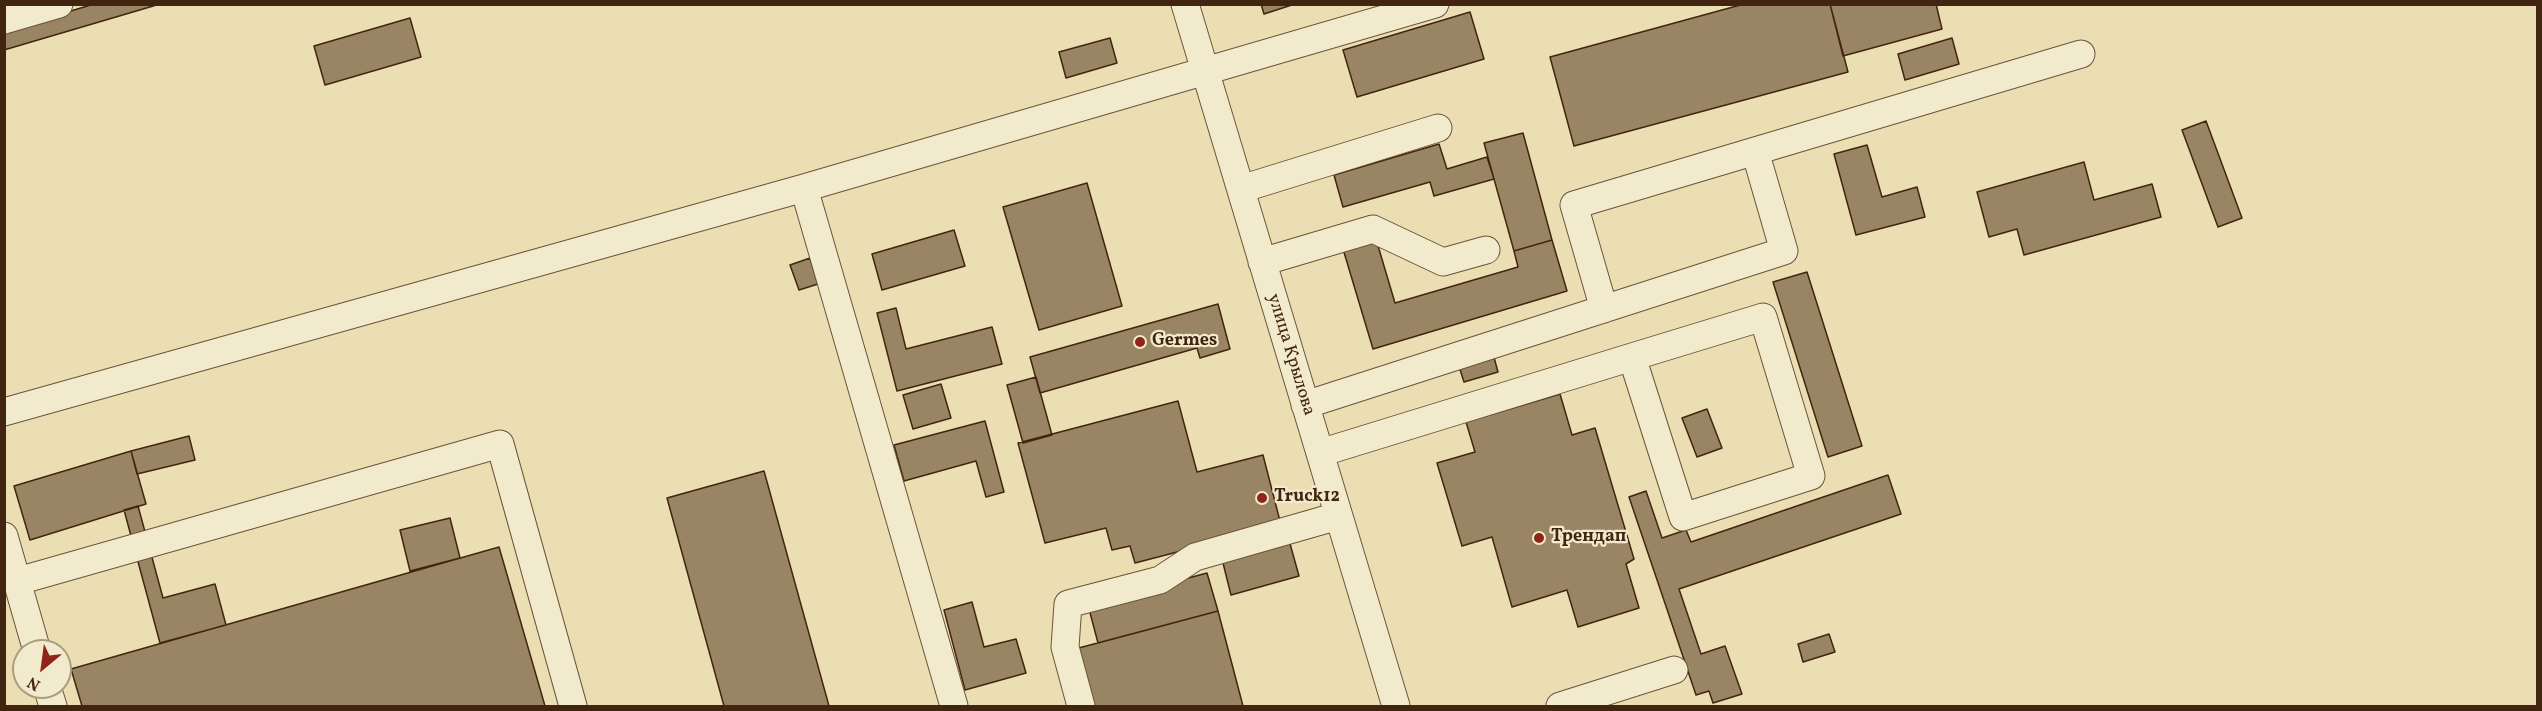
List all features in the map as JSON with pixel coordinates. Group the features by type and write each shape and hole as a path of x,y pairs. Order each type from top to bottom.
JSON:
{"street":[{"path":"4,20 58,4"},
{"name":"улица Крылова","path":"1185,4 1396,706"},
{"path":"4,412 804,188 1206,73 1435,4"},
{"path":"1604,309 1574,205 2081,54"},
{"path":"1240,189 1438,128"},
{"path":"1305,405 1784,251 1755,151"},
{"path":"804,188 954,706"},
{"path":"1262,262 1373,229 1443,262 1486,250"},
{"path":"1320,453 1632,357 1763,317 1812,476 1683,517 1632,357"},
{"path":"18,581 500,444 573,706"},
{"path":"1081,706 1065,647 1068,604 1160,580 1195,557 1338,516"},
{"path":"4,536 34,639"},
{"path":"1560,706 1674,670"}],"building":[{"path":"94,4 160,4 4,50 4,31"},
{"path":"1261,4 1295,4 1264,14"},
{"path":"1744,4 1830,4 1848,72 1574,146 1550,57"},
{"path":"1830,4 1936,4 1942,29 1843,56"},
{"path":"1470,12 1484,59 1357,97 1343,50"},
{"path":"410,18 421,57 325,85 314,46"},
{"path":"1110,38 1117,63 1066,78 1059,52"},
{"path":"1952,38 1959,64 1905,80 1898,54"},
{"path":"2206,121 2242,218 2218,227 2182,130"},
{"path":"1523,133 1552,240 1514,251 1484,143"},
{"path":"1439,144 1447,169 1487,157 1494,179 1434,196 1430,182 1343,207 1334,175"},
{"path":"1867,145 1882,197 1917,187 1925,217 1856,235 1834,154"},
{"path":"2084,162 2094,200 2152,184 2161,217 2024,255 2017,229 1989,237 1977,192"},
{"path":"1087,183 1122,306 1039,330 1003,207"},
{"path":"954,230 965,266 882,290 872,254"},
{"path":"1376,239 1395,303 1518,267 1514,251 1552,240 1567,291 1373,349 1343,249"},
{"path":"810,258 818,284 799,290 790,265"},
{"path":"1807,272 1862,446 1828,457 1773,282"},
{"path":"1218,304 1230,349 1200,358 1197,348 1040,393 1030,357"},
{"path":"896,308 906,349 992,327 1002,364 897,391 877,313"},
{"path":"1492,350 1498,372 1464,382 1457,360"},
{"path":"1036,377 1052,435 1023,443 1007,385"},
{"path":"941,384 951,418 913,429 903,395"},
{"path":"1560,394 1572,435 1595,428 1634,559 1626,564 1639,608 1578,627 1567,590 1512,607 1492,537 1462,546 1437,463 1475,452 1466,422"},
{"path":"1178,401 1197,472 1263,455 1281,525 1135,563 1130,546 1112,550 1106,528 1045,543 1018,443"},
{"path":"1707,409 1722,448 1697,457 1682,418"},
{"path":"985,421 1004,492 986,497 976,461 904,481 894,445"},
{"path":"189,436 195,460 137,474 131,451"},
{"path":"131,451 146,504 30,540 14,486"},
{"path":"764,471 829,706 724,706 667,498"},
{"path":"1888,475 1901,514 1679,589 1701,654 1725,646 1742,694 1713,703 1709,691 1696,695 1629,497 1646,491 1662,538 1686,530 1691,542"},
{"path":"138,506 163,598 215,584 226,625 160,643 124,510"},
{"path":"450,518 460,558 410,571 400,530"},
{"path":"1289,540 1299,576 1231,595 1222,559"},
{"path":"499,547 545,706 82,706 72,669"},
{"path":"1207,573 1218,611 1098,643 1088,605"},
{"path":"972,602 984,647 1016,639 1026,673 965,690 944,610"},
{"path":"1218,611 1243,706 1090,706 1075,649"},
{"path":"1829,634 1835,652 1803,662 1798,644"}],"place":[{"name":"Germes","path":"1140,342"},
{"name":"Truck12","path":"1262,498"},
{"name":"Трендап","path":"1539,538"}]}
